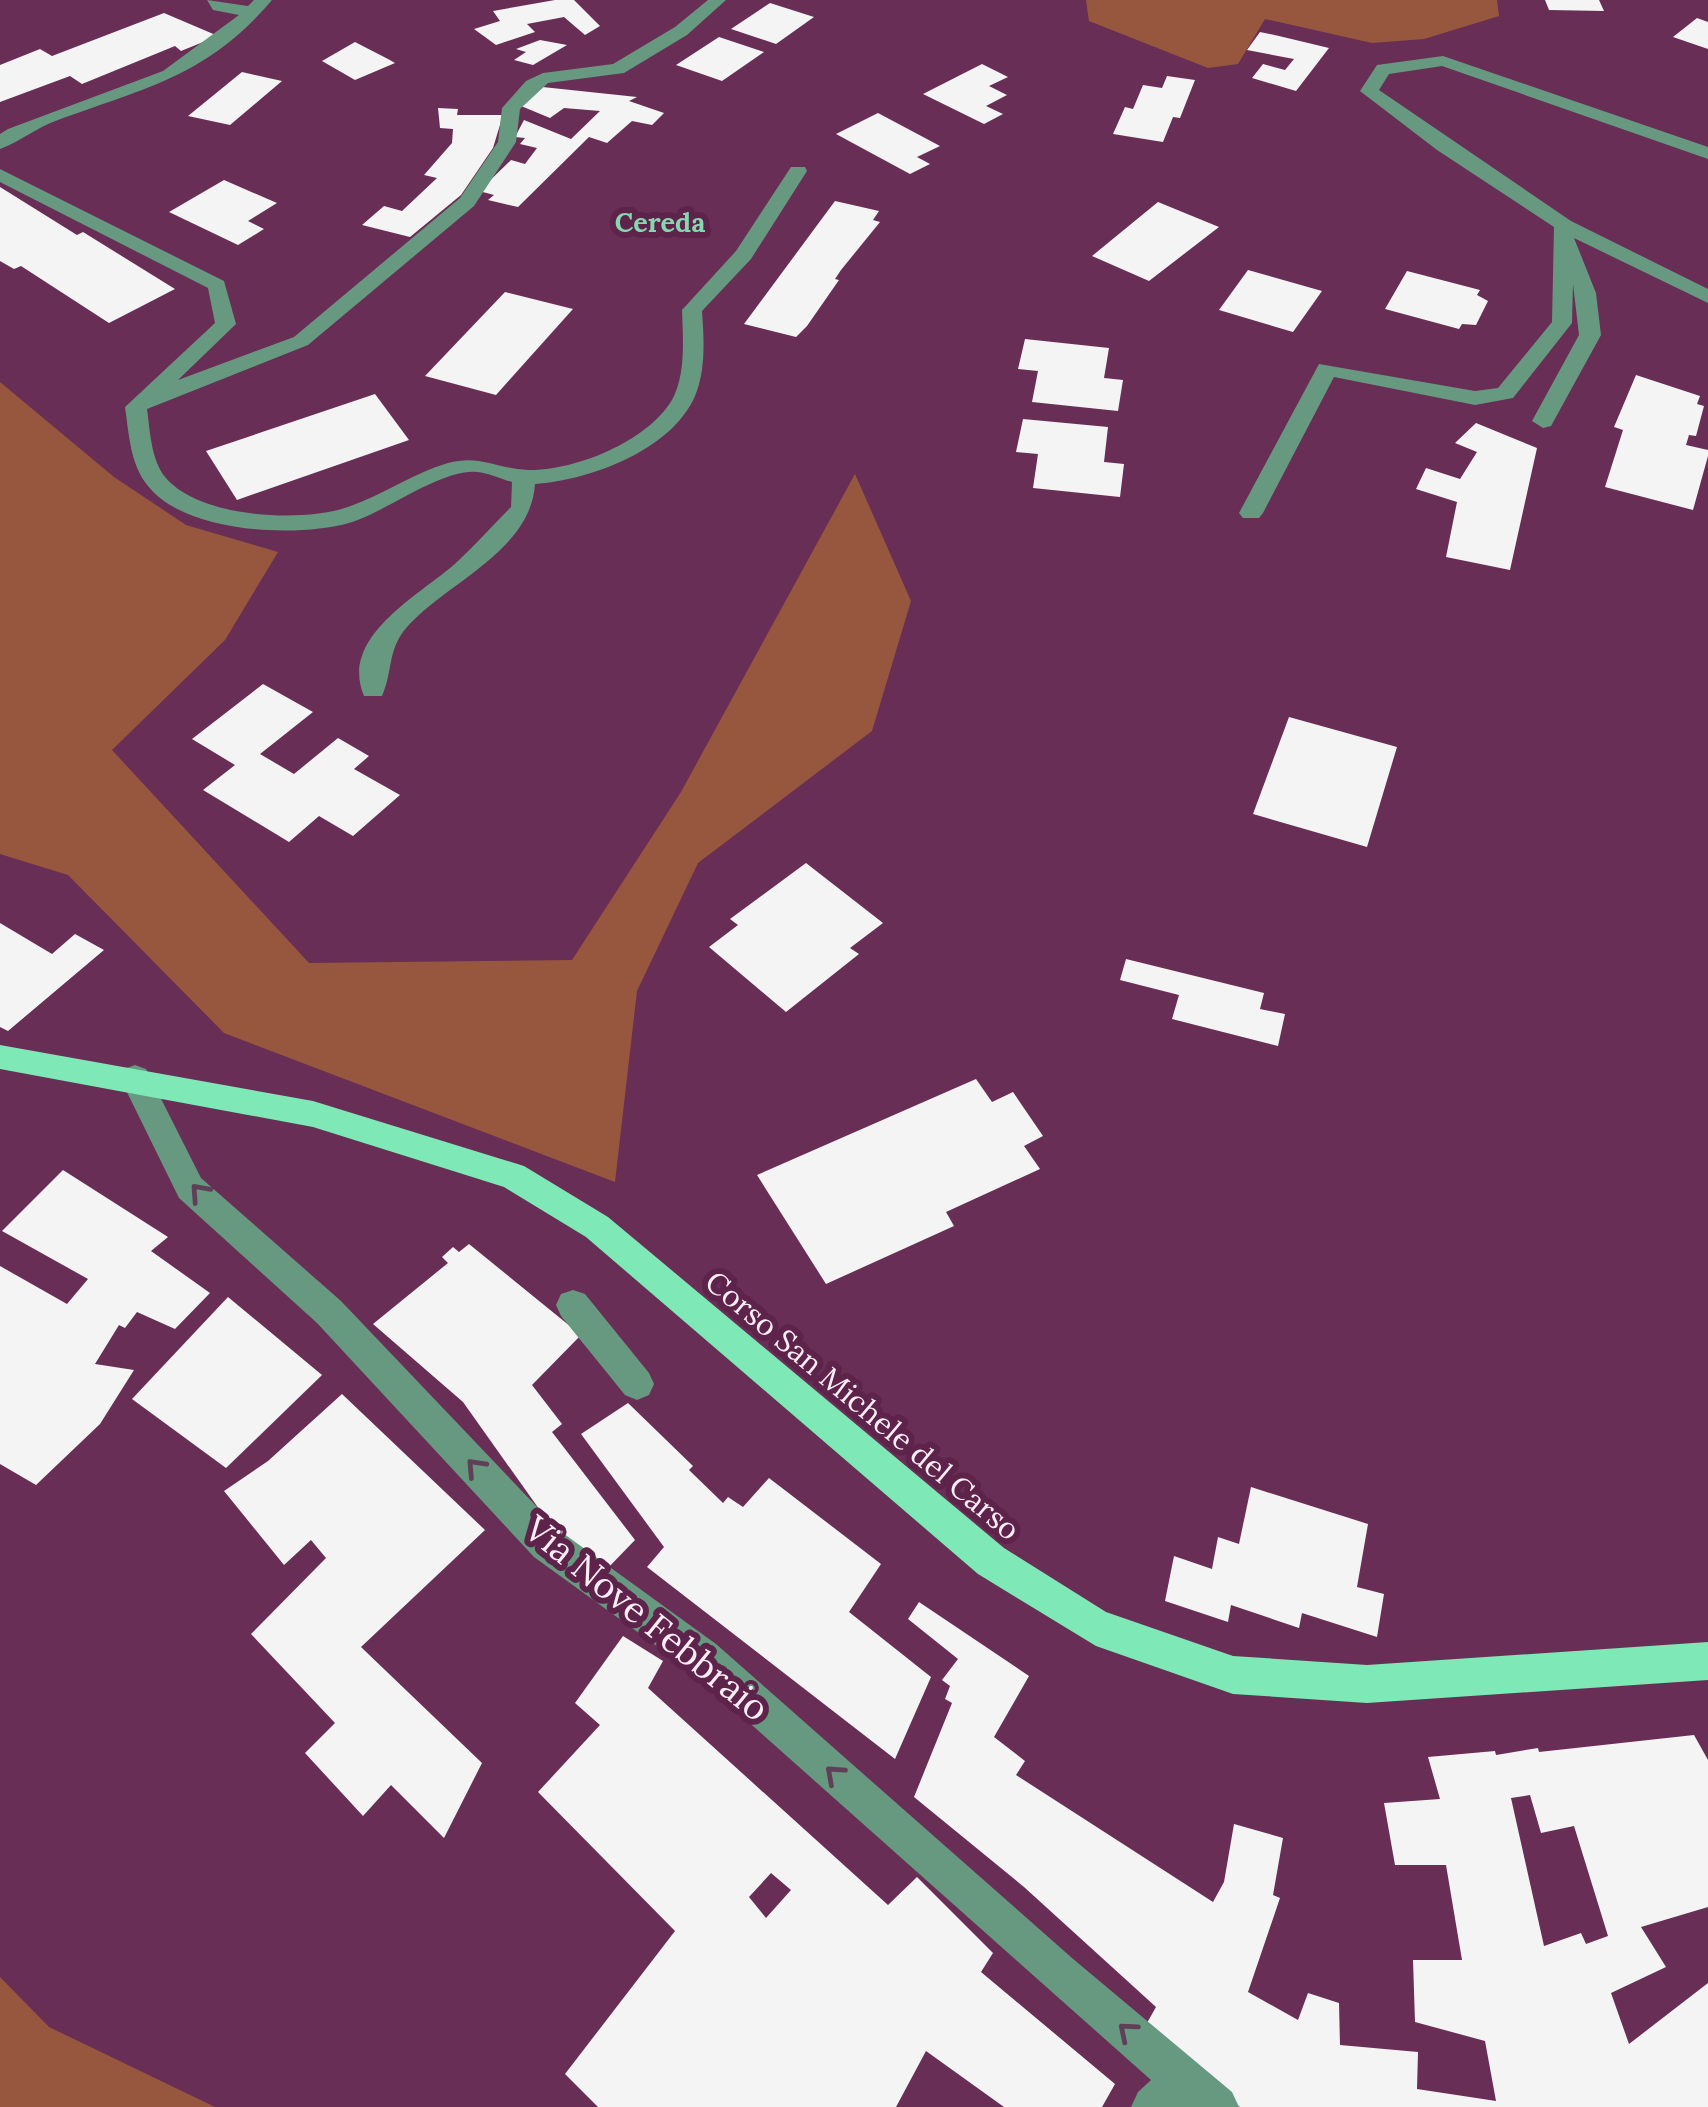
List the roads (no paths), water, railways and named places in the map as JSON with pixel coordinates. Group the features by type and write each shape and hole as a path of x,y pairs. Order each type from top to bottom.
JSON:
{"main road":[{"name":"Corso San Michele del Carso","path":"0,1057 135,1078 353,1124 467,1158 554,1198 596,1227 991,1561 1051,1603 1130,1641 1233,1675 1320,1684 1708,1661"}],"street":[{"path":"215,0 219,6 258,6"},
{"path":"148,396 162,396 302,341 467,202 507,142 511,108 543,78 618,69 681,31 718,0"},
{"path":"0,143 19,128 139,89 224,41 258,6"},
{"path":"1708,153 1443,61 1383,69 1370,91 1564,225 1708,297"},
{"path":"0,175 217,285 226,324 136,407 143,455 159,485 206,511 272,525 344,517 421,481 473,464 524,477 579,470 646,436 682,400 693,343 692,310 744,255 798,171"},
{"path":"1544,421 1590,335 1586,293 1564,225"},
{"path":"1252,513 1327,369 1475,398 1505,393 1562,322 1564,225"},
{"path":"373,690 376,653 399,620 464,569 522,509 524,477"},
{"name":"Via Nove Febbraio","path":"135,1078 190,1188 329,1312 547,1544 703,1658 1058,1973 1185,2098"},
{"path":"573,1305 638,1384"}],"district":[{"name":"Cereda","path":"660,222"}]}
